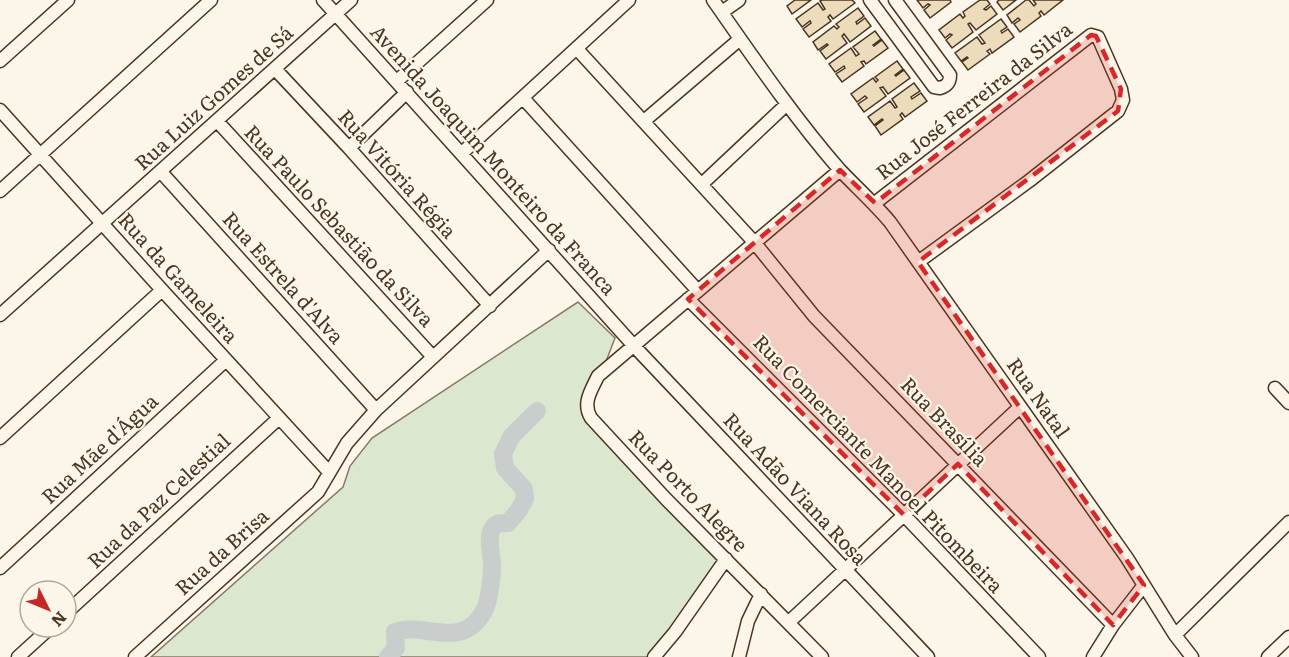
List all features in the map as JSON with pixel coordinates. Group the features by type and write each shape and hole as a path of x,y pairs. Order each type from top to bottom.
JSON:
{"street":[{"path":"0,61 68,0"},
{"path":"0,191 211,0"},
{"name":"Avenida Joaquim Monteiro da Franca","path":"323,0 634,346"},
{"name":"Rua Luiz Gomes de Sá","path":"0,315 351,0"},
{"path":"397,81 487,0"},
{"path":"462,153 628,0"},
{"name":"Rua Natal","path":"713,0 787,104 840,170 875,203 1127,558 1192,657"},
{"path":"722,12 739,0"},
{"path":"870,0 878,12 934,87 946,86 950,75 894,0 878,12"},
{"name":"Rua José Ferreira da Silva","path":"875,203 1091,34 1098,37 1120,89 1122,104 1118,111 1029,181 918,262"},
{"path":"644,121 740,39"},
{"name":"Rua Brasília","path":"577,49 754,242 814,316 1113,625"},
{"name":"Rua Vitória Régia","path":"275,69 490,306"},
{"path":"349,148 407,92"},
{"name":"Rua Comerciante Manoel Pitombeira","path":"523,98 693,295 1038,657"},
{"path":"702,184 787,104"},
{"name":"Rua da Gameleira","path":"0,110 329,472"},
{"name":"Rua Paulo Sebastião da Silva","path":"217,121 433,357"},
{"path":"634,346 840,170"},
{"name":"Rua Estrela d'Alva","path":"161,172 376,410"},
{"name":"Rua da Brisa","path":"135,657 318,492 347,443 376,410 549,250"},
{"path":"0,438 162,290"},
{"name":"Rua Porto Alegre","path":"634,346 598,376 586,404 588,412 666,499 822,657"},
{"name":"Rua Adão Viana Rosa","path":"634,346 928,657"},
{"name":"Rua Mãe d'Água","path":"0,568 226,360"},
{"path":"1275,388 1289,403"},
{"path":"789,622 1020,407"},
{"name":"Rua da Paz Celestial","path":"78,602 279,418"},
{"path":"1175,634 1289,522"},
{"path":"654,657 680,625 726,559"},
{"path":"1093,657 1113,625 1144,585"},
{"path":"739,657 748,621 761,594"},
{"path":"1268,657 1289,637"},
{"path":"18,657 38,639"}],"highlighted area":[{"path":"1091,35 1096,36 1121,89 1118,111 918,262 1144,585 1113,625 958,464 904,515 688,299 840,170 875,203"}],"green space":[{"path":"578,302 615,338 587,411 722,559 649,657 151,657 343,487 350,466 372,438"}],"building":[{"path":"795,0 811,0 792,14 787,6"},
{"path":"852,0 855,3 833,19 830,15 828,17 831,21 809,37 803,29 811,23 810,21 802,27 796,19 818,3 823,10 825,9 820,1"},
{"path":"917,0 950,0 951,2 930,18 924,10 930,5 923,8"},
{"path":"980,0 987,0 990,4 984,9 991,6 997,14 976,30 970,23 968,24 973,32 952,48 946,40 952,35 945,38 939,30 960,14 963,18 965,16 963,12"},
{"path":"1016,0 1003,10 997,2"},
{"path":"1026,0 1034,6 1036,4 1033,0 1063,0 1044,15 1041,11 1039,13 1041,16 1020,32 1014,24 1020,20 1018,18 1012,23 1007,15"},
{"path":"858,8 864,16 856,22 857,24 865,18 871,26 850,42 844,34 842,36 847,43 826,59 820,51 828,45 818,50 813,42 834,26 837,29 839,27 836,24"},
{"path":"1001,19 1007,27 1001,31 1002,33 1008,29 1014,37 992,53 990,49 987,51 990,54 968,70 962,62 968,58 961,61 955,53 977,37 982,44 985,43 979,35"},
{"path":"875,31 881,39 873,45 882,40 888,48 866,64 864,61 861,62 864,66 842,82 836,74 845,68 844,66 835,72 829,64 851,48 856,56 859,54 853,47"},
{"path":"897,61 903,69 895,75 904,70 910,78 888,94 883,87 880,88 886,96 864,112 858,104 867,98 865,96 857,102 851,94 873,78 876,82 878,80 875,77"},
{"path":"914,83 920,91 911,97 912,99 921,93 927,101 905,117 902,113 900,115 903,119 881,135 875,126 883,120 874,125 868,117 890,101 895,108 897,107 892,99"}],"waterway":[{"path":"388,657 396,648 395,632 419,630 454,633 465,630 475,623 484,611 489,596 491,576 491,533 497,524 508,523 525,499 524,489 505,468 503,454 511,437 537,411"}]}
